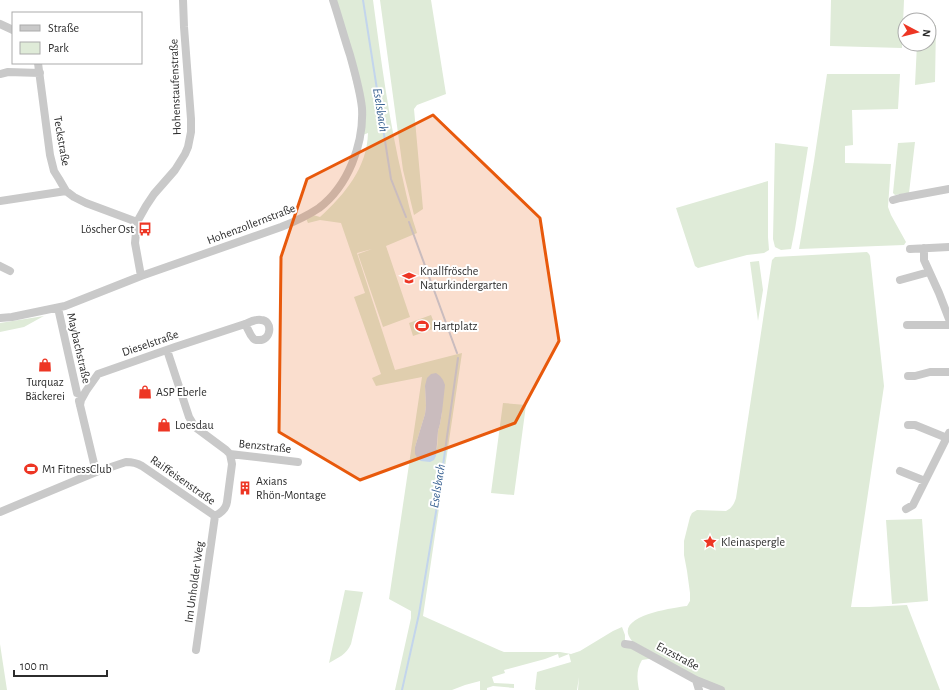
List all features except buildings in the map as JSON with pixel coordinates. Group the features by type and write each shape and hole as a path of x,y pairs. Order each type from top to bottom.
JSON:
{"street":[{"name":"Hohenstaufenstraße","path":"141,276 135,243 137,222 154,194 175,170 185,154 191,132 183,0"},
{"name":"Hohenzollernstraße","path":"0,318 58,308 141,276 281,227 303,218 320,207 335,192 350,170 358,145 361,127 362,107 356,75 333,0"},
{"path":"0,24 12,30"},
{"name":"Teckstraße","path":"38,64 51,160 54,171 59,180 66,190 74,197 137,222"},
{"path":"0,74 8,72 40,73"},
{"path":"893,200 949,189"},
{"path":"0,201 66,190"},
{"path":"910,249 949,247"},
{"path":"924,248 924,260 942,299 949,319"},
{"path":"0,266 10,271"},
{"path":"900,280 929,272"},
{"name":"Maybachstraße","path":"58,308 96,472"},
{"name":"Dieselstraße","path":"78,398 81,400 98,374 245,324"},
{"path":"907,325 949,325"},
{"path":"167,350 192,422 196,427 230,454"},
{"path":"908,376 915,376 930,372 949,372"},
{"path":"906,509 913,505 948,435 915,425 908,425"},
{"name":"Benzstraße","path":"230,454 298,462"},
{"name":"Raiffeisenstraße","path":"0,512 96,472 130,462 137,463 215,516 223,512 227,505 232,464 230,454"},
{"path":"900,471 925,481"},
{"name":"Im Unholder Weg","path":"196,650 215,516"},
{"name":"Enzstraße","path":"625,644 632,645 696,680 721,690"},
{"path":"696,680 699,690"}],"highlighted area":[{"path":"433,115 540,218 559,341 515,423 360,480 279,432 281,257 307,179"}],"green space":[{"path":"333,0 373,0 389,113 398,158 417,233 386,246 410,317 383,327 358,254 372,249 357,253 395,370 462,353 423,616 504,652 560,652 571,654 580,651 622,627 625,635 625,644 654,658 642,660 640,664 638,675 639,690 578,690 579,677 577,690 536,690 537,672 571,662 569,654 559,658 558,654 504,670 505,673 492,677 494,683 514,684 514,688 493,686 487,688 487,690 480,690 480,681 452,690 395,690 411,618 411,611 389,599 422,377 376,386 372,378 381,374 354,297 365,293 341,223 320,220 308,223 305,216 313,215 320,217 338,199 353,180 364,158 367,146 368,133 360,136 362,117","holes":["425,386 442,412 438,431 437,449 415,447 425,414"]},
{"path":"380,0 431,0 446,94 417,105 414,109 423,209 414,215 403,170"},
{"path":"831,0 904,0 904,12 897,12 897,48 830,46"},
{"path":"917,52 936,52 935,82 915,85"},
{"path":"827,74 900,74 898,109 852,110 853,145 845,146 845,163 891,164 888,207 906,242 904,245 799,249"},
{"path":"915,142 909,193 895,195 893,193 898,143"},
{"path":"775,143 808,147 791,249 781,250 775,247 773,239"},
{"path":"768,181 769,250 764,253 747,255 698,268 695,266 676,208"},
{"path":"867,252 870,256 884,386 851,607 907,605 940,690 721,690 632,641 628,632 630,625 636,619 658,611 687,606 690,601 690,593 684,555 684,541 690,517 692,513 697,510 726,511 734,504 772,260 775,257"},
{"path":"759,261 763,290 758,321 750,262"},
{"name":"Hartplatz","path":"431,315 436,328 413,336 409,323"},
{"path":"44,316 24,327 0,332 0,323"},
{"path":"503,403 526,405 514,495 491,493"},
{"path":"922,519 928,601 892,604 886,520"},
{"path":"345,590 363,592 351,644 344,653 329,663"},
{"path":"0,644 7,690 0,690"}],"water":[{"path":"436,373 443,380 445,385 436,456 434,460 430,462 421,461 415,454 415,447 425,414 425,386 427,378 431,374"}],"waterway":[{"name":"Eselsbach","path":"363,0 391,179 406,217"},
{"name":"Eselsbach","path":"409,222 457,353"},
{"name":"Eselsbach","path":"419,614 439,494 458,358"},
{"name":"Eselsbach","path":"402,690 419,614"}],"place":[{"name":"Löscher Ost","path":"145,229"},
{"name":"Knallfrösche Naturkindergarten","path":"409,278"},
{"name":"Hartplatz","path":"422,326"},
{"name":"Turquaz Bäckerei","path":"45,365"},
{"name":"ASP Eberle","path":"145,392"},
{"name":"Loesdau","path":"164,425"},
{"name":"M1 FitnessClub","path":"31,469"},
{"name":"Axians Rhön-Montage","path":"245,488"},
{"name":"Kleinaspergle","path":"710,542"}]}
